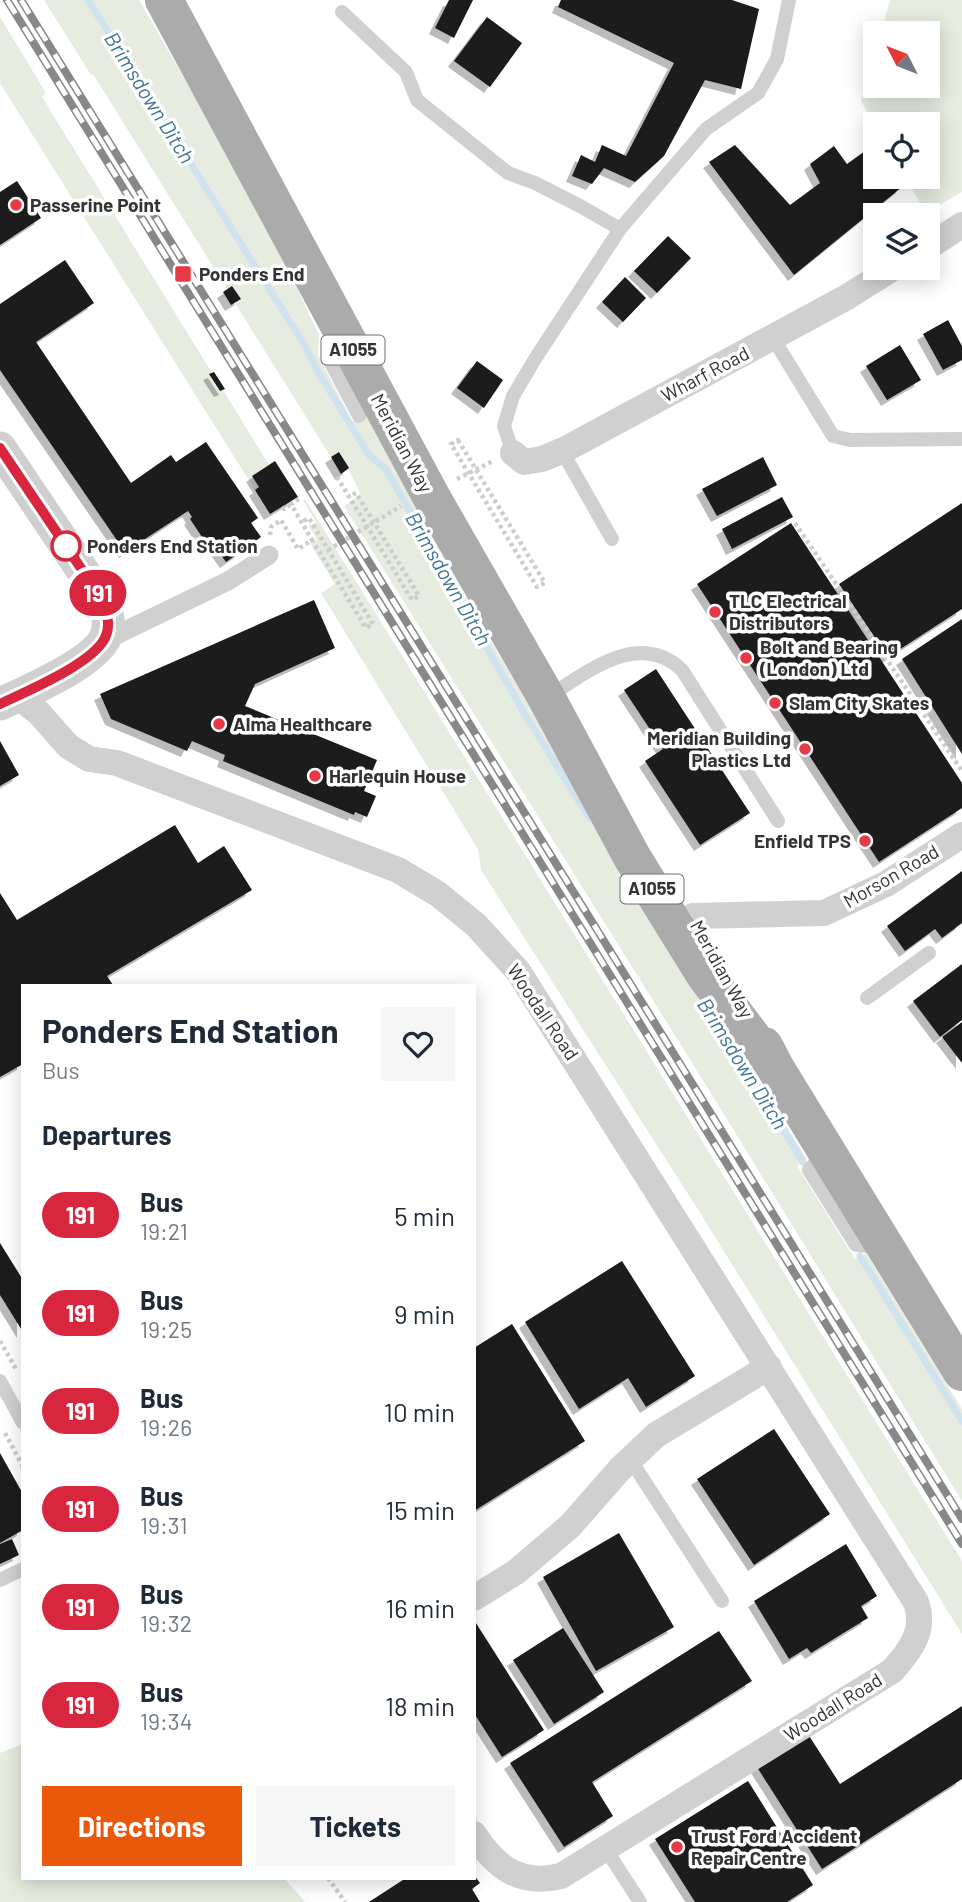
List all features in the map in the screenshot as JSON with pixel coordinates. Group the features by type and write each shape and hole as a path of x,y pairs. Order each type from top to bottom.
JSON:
{"main road":[{"name":"Meridian Way","path":"164,0 432,498 546,697 632,858 705,975 776,1069"},
{"name":"Meridian Way","path":"546,697 650,845 724,966 776,1069 962,1372"}],"street":[{"path":"940,239 962,225"},
{"name":"Wharf Road","path":"513,453 524,462 542,459 562,451 773,338 875,280"},
{"path":"0,448 103,601 109,619 104,641"},
{"path":"8,700 75,666 104,641 229,581 269,555"},
{"name":"Woodall Road","path":"8,700 39,713 68,746 89,759 117,763 398,870 438,894 476,925 518,971 916,1602 921,1616 918,1631 911,1650 892,1671 561,1876 541,1881 508,1872 492,1858 476,1837"},
{"name":"Morson Road","path":"693,916 824,913 886,884 962,835"},
{"path":"476,1597 516,1572 570,1526 630,1459 656,1435 769,1367"}],"lane":[{"path":"513,453 505,426 513,397 620,229 706,129 758,93 776,59 789,0"},
{"path":"342,12 406,72 417,100 508,173 582,206 620,229"},
{"path":"773,338 833,436 850,440 962,439"},
{"path":"348,342 334,349 330,361 359,416"},
{"path":"562,451 612,539"},
{"path":"546,697 615,657 645,652 660,655 682,670 778,821"},
{"path":"867,998 929,953"},
{"path":"0,1381 21,1419"},
{"path":"630,1459 722,1601"},
{"path":"0,1580 21,1570"},
{"path":"605,1848 640,1902"}],"path":[{"path":"458,440 476,469 545,583 537,587 451,444 458,440"},
{"path":"453,481 476,469"},
{"path":"337,477 412,600 419,596 356,493 351,499"},
{"path":"282,507 284,509 299,499"},
{"path":"291,504 366,628 373,624 309,518 302,522"},
{"path":"795,523 962,771"},
{"path":"283,524 298,549 313,541"},
{"path":"328,550 368,525"},
{"path":"0,1341 17,1372"},
{"path":"0,1423 21,1463"},
{"path":"329,1880 345,1902"}],"shaded area":[{"path":"44,0 139,0 263,215 319,335 318,355 352,421 366,414 480,623 583,796 807,1159 797,1166 855,1259 866,1253 962,1409 962,1501 344,506 361,495 340,452 331,457 235,303 240,299 232,286 227,289"},
{"path":"890,0 962,0 962,192 940,205 920,203 912,189 940,189 940,112 867,112 861,101 863,94 863,98 940,98 940,21 884,21"},
{"path":"0,17 46,93 42,97 212,373 210,375 219,391 223,390 269,465 252,476 259,487 255,490 0,83"},
{"path":"305,499 962,1561 962,1634 697,1208 481,870 478,849 321,593 335,584 311,545 317,540 309,526 316,522 303,500"},
{"path":"21,1745 21,1880 286,1880 305,1902 0,1902 0,1753"}],"building":[{"path":"449,0 473,0 454,38 435,28"},
{"path":"561,0 732,0 759,9 741,89 705,80 664,156 635,182 604,168 592,184 572,176 581,155 595,162 602,145 626,156 674,63 558,7"},
{"path":"487,17 522,43 490,87 454,61"},
{"path":"735,145 790,205 820,183 810,164 834,146 847,164 863,152 863,189 900,189 882,203 863,203 863,219 794,275 709,162"},
{"name":"Passerine Point","path":"17,181 41,218 0,245 0,192"},
{"path":"668,236 691,258 657,293 634,271"},
{"path":"65,260 94,303 36,342 131,483 171,455 176,462 206,442 258,518 251,523 261,537 226,562 215,547 210,549 190,519 192,517 188,511 125,552 0,370 0,304"},
{"path":"625,277 646,298 623,322 602,302"},
{"path":"232,286 241,299 231,305 223,292"},
{"path":"948,320 962,346 962,360 943,370 923,334"},
{"path":"900,345 921,380 887,400 866,366"},
{"path":"477,361 503,380 484,408 457,388"},
{"path":"214,372 225,389 220,391 209,374"},
{"path":"339,452 349,468 341,474 331,457"},
{"path":"763,457 777,485 717,516 702,489"},
{"name":"Ponders End Station","path":"275,461 298,497 270,514 255,490 259,487 252,476"},
{"path":"782,497 793,517 732,549 722,529"},
{"path":"962,503 962,609 888,657 839,584"},
{"path":"791,523 962,783 962,808 879,862 697,584"},
{"path":"314,600 335,648 255,684 245,706 377,760 364,791 376,796 367,817 355,812 354,815 223,761 225,755 192,741 187,751 111,719 100,694"},
{"path":"962,619 962,754 902,659"},
{"path":"656,669 750,813 700,845 645,761 663,749 624,690"},
{"path":"0,741 19,775 0,786"},
{"path":"175,825 198,863 224,846 252,890 107,976 112,984 21,984 21,1065 0,1077 0,893 17,920"},
{"path":"962,871 962,923 942,938 935,929 905,951 887,926"},
{"path":"962,964 962,1020 940,1037 913,1001"},
{"path":"962,1022 962,1063 942,1037"},
{"path":"0,1243 21,1277 21,1329 0,1295"},
{"path":"622,1261 695,1376 646,1407 628,1378 579,1409 525,1322"},
{"path":"512,1324 585,1441 476,1510 476,1347"},
{"path":"774,1429 830,1514 754,1565 697,1479"},
{"path":"0,1453 21,1490 21,1531 0,1543"},
{"path":"619,1533 674,1627 596,1671 543,1577"},
{"path":"12,1539 19,1555 0,1564 0,1544"},
{"path":"846,1544 877,1596 861,1606 868,1618 811,1653 807,1648 789,1659 754,1601"},
{"path":"476,1623 544,1730 502,1757 476,1716"},
{"path":"563,1628 604,1692 554,1724 513,1660"},
{"path":"719,1631 752,1681 592,1782 613,1816 564,1847 510,1763"},
{"path":"962,1706 962,1779 822,1869 755,1764 806,1731 840,1784"},
{"path":"748,1781 813,1885 787,1902 695,1902 655,1839"},
{"path":"476,1878 480,1883 472,1889 480,1902 369,1902 403,1880 476,1880"}],"waterway":[{"name":"Brimsdown Ditch","path":"88,0 304,344 369,455 386,469 524,713 590,819"},
{"name":"Brimsdown Ditch","path":"709,1010 803,1162"},
{"name":"Brimsdown Ditch","path":"860,1256 962,1421"}],"railway":[{"path":"7,0 962,1544"},
{"path":"21,0 962,1519"}],"bus line":[{"name":"191","path":"0,448 103,601 109,619 104,641 91,654 75,666 0,704"}],"place":[{"name":"Passerine Point","path":"16,205"},
{"name":"Ponders End","path":"183,274"},
{"name":"Ponders End Station","path":"66,546"},
{"name":"TLC Electrical Distributors","path":"715,612"},
{"name":"Bolt and Bearing (London) Ltd","path":"746,658"},
{"name":"Slam City Skates","path":"775,703"},
{"name":"Alma Healthcare","path":"219,724"},
{"name":"Meridian Building Plastics Ltd","path":"805,749"},
{"name":"Harlequin House","path":"315,776"},
{"name":"Enfield TPS","path":"865,841"},
{"name":"Trust Ford Accident Repair Centre","path":"677,1847"}]}
